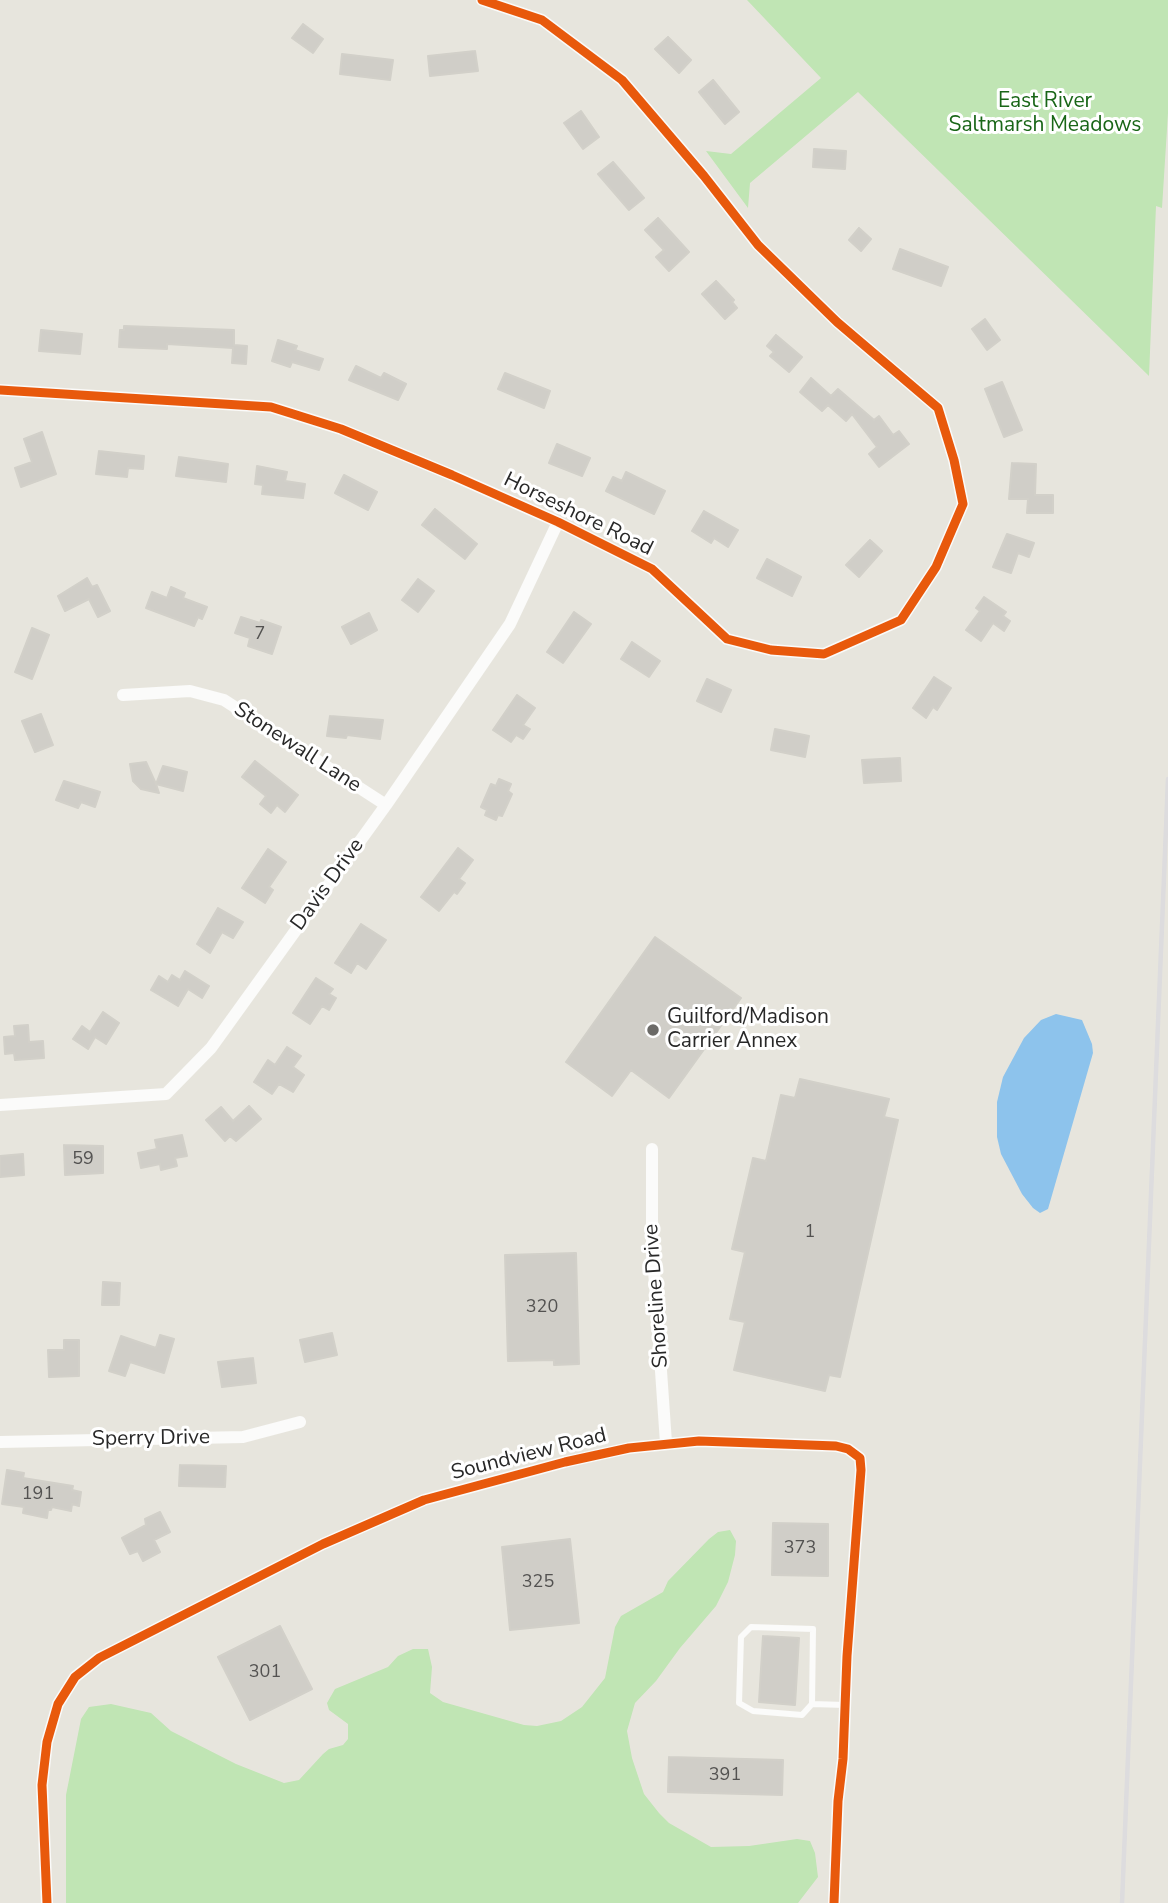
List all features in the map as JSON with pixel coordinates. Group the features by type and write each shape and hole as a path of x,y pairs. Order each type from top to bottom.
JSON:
{"street":[{"name":"Horseshore Road","path":"0,390 271,407 341,429 558,522 652,569 727,639 771,650 824,654 901,620 936,567 963,504 954,460 938,408 837,323 758,245 704,176 622,80 542,20 482,0"},
{"name":"Davis Drive","path":"0,1105 166,1094 211,1048 386,806 510,624 558,522"},
{"name":"Stonewall Lane","path":"123,695 190,691 224,701 386,806"},
{"name":"Shoreline Drive","path":"652,1149 652,1241 666,1443"},
{"name":"Sperry Drive","path":"0,1442 243,1437 300,1422"},
{"name":"Soundview Road","path":"47,1903 42,1784 47,1742 58,1704 75,1677 99,1658 323,1544 424,1500 550,1465 666,1443 699,1441 804,1443 848,1449 859,1458 861,1470 838,1801 834,1903"}],"lane":[{"path":"812,1704 813,1629 751,1627 741,1637 739,1703 753,1711 802,1715 812,1704 845,1705"}],"green space":[{"name":"East River Saltmarsh Meadows","path":"747,0 1168,0 1168,113 1162,208 1156,206 1149,376 858,92 750,183 748,208 706,151 731,154 821,78"},
{"path":"730,1530 736,1541 735,1555 728,1582 716,1606 635,1703 627,1731 632,1758 644,1794 669,1823 711,1847 749,1846 797,1839 810,1841 815,1853 818,1877 798,1903 66,1903 66,1795 81,1719 89,1707 111,1704 151,1713 171,1731 236,1764 284,1783 299,1780 323,1754 343,1745 348,1739 348,1724 329,1710 327,1703 335,1689 388,1667 398,1656 413,1649 428,1649 432,1667 430,1693 443,1702 524,1725 537,1726 561,1721 582,1707 605,1678 615,1627 621,1616 663,1592 668,1581 709,1539 718,1532"}],"water":[{"path":"1056,1014 1082,1020 1093,1053 1048,1209 1040,1213 1022,1194 1001,1154 997,1137 997,1102 1003,1077 1024,1038 1041,1020"}],"building":[{"path":"303,24 323,39 313,53 292,38"},
{"path":"668,37 691,60 679,73 655,49"},
{"path":"475,51 478,71 430,76 428,56"},
{"path":"342,54 393,60 390,80 340,74"},
{"path":"713,80 739,112 725,124 699,92"},
{"path":"581,111 599,137 583,149 564,123"},
{"path":"814,149 846,151 845,169 813,167"},
{"path":"613,162 644,198 629,210 598,174"},
{"path":"658,218 689,252 669,271 656,257 664,250 645,230"},
{"path":"859,228 871,239 861,251 849,240"},
{"path":"900,249 948,267 941,286 893,269"},
{"path":"716,281 734,300 732,302 737,308 725,319 702,294"},
{"path":"985,319 1000,340 987,350 972,329"},
{"path":"124,326 234,330 234,345 247,346 246,364 232,363 233,348 167,344 167,349 119,347 120,330 124,330"},
{"path":"41,330 82,334 80,354 39,351"},
{"path":"776,335 802,357 789,372 770,356 774,352 767,346"},
{"path":"278,340 297,346 295,350 323,359 319,370 292,362 290,367 272,361"},
{"path":"356,366 381,378 384,373 406,384 398,400 349,380"},
{"path":"505,373 550,391 544,408 498,389"},
{"path":"811,378 831,396 838,389 874,420 879,416 893,435 899,431 909,444 879,467 869,454 877,447 852,414 846,421 828,405 822,411 800,392"},
{"path":"1002,382 1022,430 1004,437 985,389"},
{"path":"42,432 56,474 21,487 15,468 32,462 24,439"},
{"path":"557,444 590,458 582,476 549,463"},
{"path":"99,451 144,456 143,469 128,468 127,477 96,474"},
{"path":"179,457 228,464 226,482 176,476"},
{"path":"1012,463 1036,464 1035,495 1053,495 1053,513 1027,513 1028,499 1009,499"},
{"path":"257,466 287,472 285,481 305,484 303,498 262,494 263,485 255,484"},
{"path":"626,472 665,491 654,514 606,491 613,477 622,481"},
{"path":"344,475 377,492 368,510 335,493"},
{"path":"435,509 477,544 465,559 422,525"},
{"path":"704,511 738,530 728,547 714,538 711,543 692,531"},
{"path":"1007,534 1034,543 1029,557 1018,553 1011,573 993,567"},
{"path":"870,540 882,551 859,577 846,565"},
{"path":"767,559 801,577 792,596 757,578"},
{"path":"87,578 92,587 97,585 110,611 98,617 89,599 65,611 58,596"},
{"path":"418,579 434,591 418,612 402,600"},
{"path":"171,587 185,593 183,598 207,607 202,619 198,617 194,626 146,608 152,592 167,598"},
{"path":"984,597 1006,612 1003,616 1010,621 1004,631 993,623 981,641 966,630 980,611 976,608"},
{"path":"574,612 591,624 563,663 547,652"},
{"path":"369,613 377,630 351,644 342,627"},
{"path":"241,617 281,627 272,654 248,646 250,638 235,633"},
{"path":"32,628 49,635 32,679 15,672"},
{"path":"632,642 660,661 649,677 621,659"},
{"path":"934,677 951,688 937,710 933,707 926,718 913,708"},
{"path":"707,679 731,690 721,712 697,701"},
{"path":"517,695 535,708 523,725 530,729 523,739 516,735 511,742 493,730"},
{"path":"41,714 53,745 35,752 22,721"},
{"path":"330,716 383,720 380,739 347,735 346,738 327,736"},
{"path":"775,729 809,736 805,757 771,750"},
{"path":"900,758 901,781 864,783 862,760"},
{"path":"255,761 298,795 285,812 277,805 271,813 260,804 266,796 242,777"},
{"path":"146,762 159,793 141,789 133,781 130,764"},
{"path":"163,766 187,772 183,791 156,784"},
{"path":"499,779 511,784 508,791 512,794 502,816 498,815 496,820 485,815 487,810 481,807 491,784 496,786"},
{"path":"64,781 100,792 95,807 81,802 78,808 56,800"},
{"path":"458,848 473,860 459,879 465,883 439,911 421,897"},
{"path":"268,849 286,862 269,887 273,890 265,903 242,888"},
{"path":"218,908 243,922 233,938 222,932 210,953 197,944"},
{"path":"361,924 386,940 366,969 357,963 351,973 335,963"},
{"name":"Guilford/Madison Carrier Annex","path":"655,937 741,998 669,1098 631,1070 612,1096 566,1062"},
{"path":"185,971 209,986 202,998 188,989 178,1006 151,990 159,976 168,982 172,975 180,980"},
{"path":"316,978 333,989 329,994 336,998 329,1010 322,1006 310,1024 293,1013"},
{"path":"103,1012 119,1023 106,1044 95,1037 88,1049 73,1039 82,1026 90,1032"},
{"path":"28,1025 29,1042 43,1041 44,1058 15,1060 14,1053 5,1054 4,1037 15,1036 14,1026"},
{"path":"287,1047 301,1056 293,1067 304,1075 293,1092 279,1084 272,1094 254,1082 268,1060 275,1065"},
{"path":"800,1079 889,1099 884,1117 898,1120 840,1377 829,1375 825,1391 734,1370 745,1322 730,1319 745,1252 732,1249 753,1158 766,1161 781,1095 795,1098"},
{"path":"249,1106 261,1119 236,1141 230,1136 225,1141 206,1120 221,1107 233,1121"},
{"path":"182,1135 187,1156 175,1158 177,1166 161,1170 160,1164 141,1168 138,1153 157,1149 155,1140"},
{"path":"64,1145 103,1146 103,1173 65,1175"},
{"path":"23,1154 24,1175 0,1177 0,1156"},
{"path":"576,1253 579,1364 554,1365 554,1360 508,1361 505,1255"},
{"path":"103,1282 120,1283 119,1305 102,1305"},
{"path":"332,1333 337,1355 305,1362 300,1340"},
{"path":"160,1335 174,1339 164,1373 130,1362 125,1376 109,1371 121,1336 156,1348"},
{"path":"64,1340 79,1340 79,1376 49,1377 48,1350 64,1350"},
{"path":"253,1358 256,1383 222,1387 218,1362"},
{"path":"180,1465 226,1466 225,1487 179,1486"},
{"path":"7,1470 24,1473 23,1478 73,1486 72,1490 81,1492 79,1506 72,1504 71,1511 52,1507 48,1510 47,1518 23,1513 24,1507 2,1504"},
{"path":"160,1512 170,1532 154,1540 160,1552 143,1561 138,1551 130,1554 122,1538 146,1525 145,1519"},
{"path":"773,1523 828,1524 828,1576 772,1575"},
{"path":"570,1539 579,1623 510,1630 502,1547"},
{"path":"280,1626 312,1689 250,1720 218,1657"},
{"path":"763,1636 799,1638 795,1705 759,1702"},
{"path":"669,1757 783,1760 782,1795 668,1792"}],"railway":[{"path":"1122,1903 1168,779"}],"cycle path":[{"path":"0,390 271,407 341,429 558,522 652,569 727,639 771,650 824,654 901,620 936,567 963,504 954,460 938,408 837,322 758,245 704,176 622,80 542,20 482,0"},
{"path":"47,1903 42,1785 47,1742 58,1704 75,1677 99,1658 323,1544 424,1500 565,1462 629,1448 699,1441 836,1446 848,1449 860,1458 834,1903"}],"place":[{"name":"Guilford/Madison Carrier Annex","path":"653,1030"}]}
